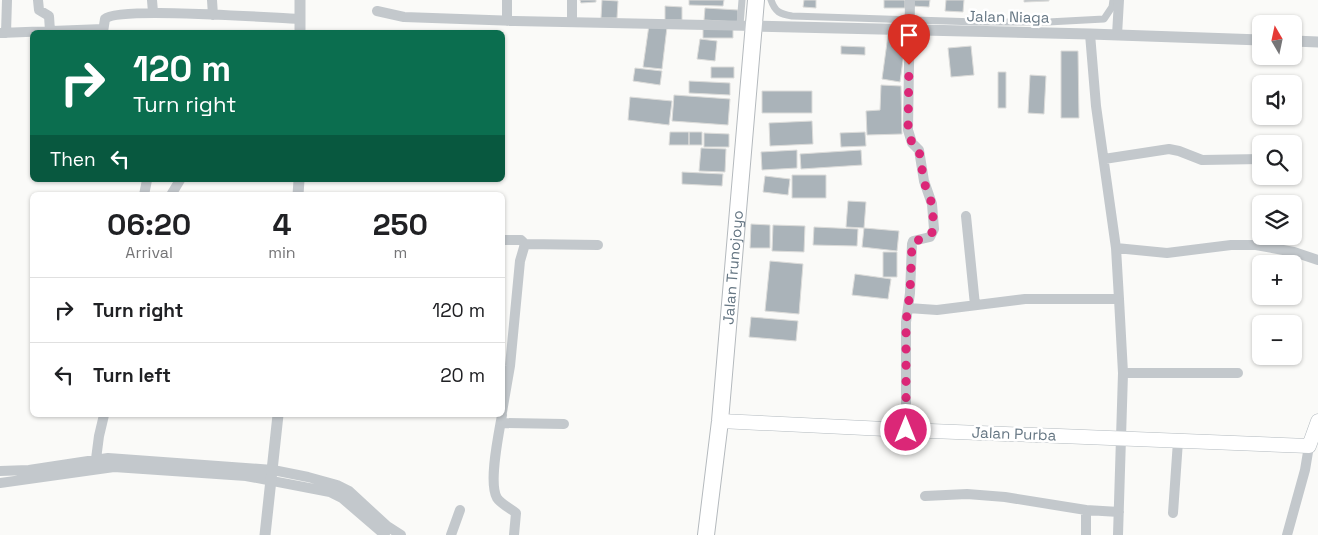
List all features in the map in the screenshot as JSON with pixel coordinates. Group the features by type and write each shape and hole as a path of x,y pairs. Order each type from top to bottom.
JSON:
{"highway":[{"name":"Jalan Trunojoyo","path":"706,535 720,421 747,26 756,0"}],"main road":[{"path":"1309,446 1318,420"},
{"name":"Jalan Purba","path":"720,421 1309,446"}],"street":[{"path":"7,0 3,33 30,32"},
{"path":"38,0 39,10 49,16 50,30"},
{"path":"152,0 153,12"},
{"path":"212,0 214,15"},
{"path":"300,0 300,30"},
{"path":"507,0 507,21"},
{"path":"572,0 572,22"},
{"path":"378,12 404,17 507,21 747,26 742,0"},
{"path":"771,0 774,9 780,14 911,25 986,22 1086,22 1104,20 1112,7 1113,0"},
{"path":"906,430 906,322 912,244 930,236 934,229 932,204 924,182 919,150 912,143 908,130 910,0"},
{"path":"1117,34 1120,0"},
{"path":"103,30 104,19 108,16 153,12 299,19"},
{"name":"Jalan Niaga","path":"747,26 911,25 1252,40"},
{"path":"1090,34 1096,106 1116,248 1119,299 1123,372 1118,535"},
{"path":"1302,41 1318,42"},
{"path":"1104,159 1169,150 1179,151 1202,160 1252,159"},
{"path":"966,216 975,305"},
{"path":"505,240 521,240 525,244 598,245"},
{"path":"505,378 517,280 525,244"},
{"path":"1116,248 1167,253 1231,245 1256,244 1294,252 1318,260"},
{"path":"908,308 938,310 1025,299 1119,299"},
{"path":"1123,372 1238,373"},
{"path":"96,459 104,417"},
{"path":"266,535 278,417"},
{"path":"514,535 516,513 501,502 495,492 495,453 502,417 564,424"},
{"path":"1173,513 1178,441"},
{"path":"1287,535 1305,470 1309,446"},
{"path":"0,483 29,474 96,459 132,464 308,477 337,485 348,492 387,526 389,534"},
{"path":"0,472 29,474 132,464"},
{"path":"272,474 330,492 342,498 389,534"},
{"path":"924,496 967,494 1005,497 1086,510 1119,512"},
{"path":"451,535 460,510"},
{"path":"1086,510 1086,535"}],"building":[{"path":"580,0 596,0 596,2 581,3"},
{"path":"602,0 618,1 617,18 601,18"},
{"path":"689,0 724,0 723,6 689,5"},
{"path":"804,0 816,0 816,8 803,7"},
{"path":"884,0 905,0 905,8 884,8"},
{"path":"913,0 930,0 929,7 912,6"},
{"path":"946,0 964,0 963,12 945,11"},
{"path":"1024,0 1049,0 1049,1 1024,2"},
{"path":"665,6 682,7 682,20 665,20"},
{"path":"705,8 738,10 738,22 704,20"},
{"path":"649,25 667,27 662,69 643,67"},
{"path":"703,27 733,27 733,38 703,38"},
{"path":"888,35 906,38 900,82 882,79"},
{"path":"700,39 717,41 715,61 697,59"},
{"path":"841,46 865,47 865,55 841,54"},
{"path":"971,46 974,75 951,77 948,48"},
{"path":"1061,51 1078,51 1079,118 1061,118"},
{"path":"711,67 734,67 734,78 711,78"},
{"path":"635,68 662,71 660,85 633,81"},
{"path":"998,72 1006,72 1006,108 998,108"},
{"path":"1030,75 1046,76 1044,114 1028,113"},
{"path":"689,81 730,83 730,95 689,93"},
{"path":"881,85 901,86 902,134 867,135 866,111 880,110"},
{"path":"762,91 812,91 812,113 762,113"},
{"path":"674,95 730,99 728,125 672,121"},
{"path":"630,97 672,101 669,125 628,120"},
{"path":"812,121 813,144 770,146 769,123"},
{"path":"670,132 689,132 689,145 669,145"},
{"path":"689,132 702,132 702,145 689,145"},
{"path":"865,132 866,146 841,147 840,133"},
{"path":"704,133 729,134 729,147 704,147"},
{"path":"701,148 726,149 725,172 699,171"},
{"path":"797,150 797,168 762,170 761,152"},
{"path":"861,150 862,165 801,169 800,154"},
{"path":"682,172 723,174 722,186 682,184"},
{"path":"792,175 826,175 826,198 792,198"},
{"path":"765,176 790,179 788,195 763,192"},
{"path":"848,201 866,202 864,228 846,227"},
{"path":"751,224 770,225 770,248 750,248"},
{"path":"773,225 805,226 804,252 772,251"},
{"path":"814,227 858,229 857,246 813,245"},
{"path":"864,228 899,231 897,251 862,247"},
{"path":"883,252 897,252 897,277 883,277"},
{"path":"770,261 803,264 799,314 765,311"},
{"path":"855,274 891,279 888,299 852,295"},
{"path":"751,317 798,321 796,341 749,337"}],"route":[{"path":"906,430 906,322 910,292 909,269 912,244 930,236 934,229 934,214 924,182 919,150 912,143 908,130 909,65"}]}
